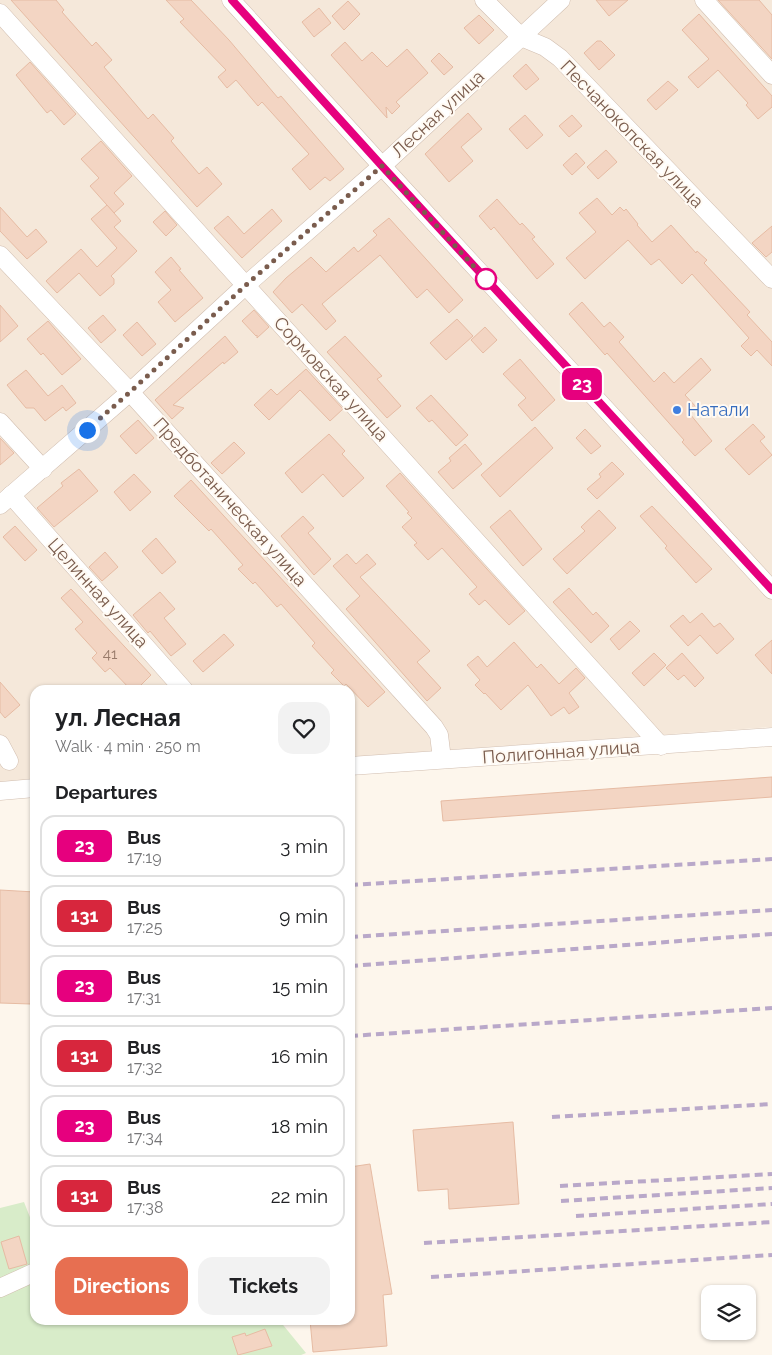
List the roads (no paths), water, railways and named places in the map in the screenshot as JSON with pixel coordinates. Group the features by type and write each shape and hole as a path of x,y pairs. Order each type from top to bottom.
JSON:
{"street":[{"path":"232,0 772,590"},
{"name":"Песчанокопская улица","path":"484,0 521,37 545,47 560,58 772,279"},
{"name":"Лесная улица","path":"5,500 130,392 246,285 382,166 561,0"},
{"path":"704,0 772,75"},
{"name":"Сормовская улица","path":"0,13 661,746"},
{"name":"Предботаническая улица","path":"0,255 130,392 434,727 439,735 442,759"},
{"path":"0,422 43,468"},
{"name":"Целинная улица","path":"5,500 179,685"},
{"name":"Полигонная улица","path":"355,766 772,737"},
{"path":"0,744 9,761"},
{"path":"0,791 30,788"},
{"path":"0,1288 30,1274"}],"railway":[{"path":"355,885 772,859"},
{"path":"355,937 772,910"},
{"path":"355,966 772,934"},
{"path":"355,1036 772,1008"},
{"path":"552,1117 772,1104"},
{"path":"560,1186 772,1174"},
{"path":"561,1201 772,1188"},
{"path":"576,1216 772,1204"},
{"path":"424,1243 772,1222"},
{"path":"431,1277 772,1255"}],"place":[{"name":"Натали","path":"677,410"}]}
